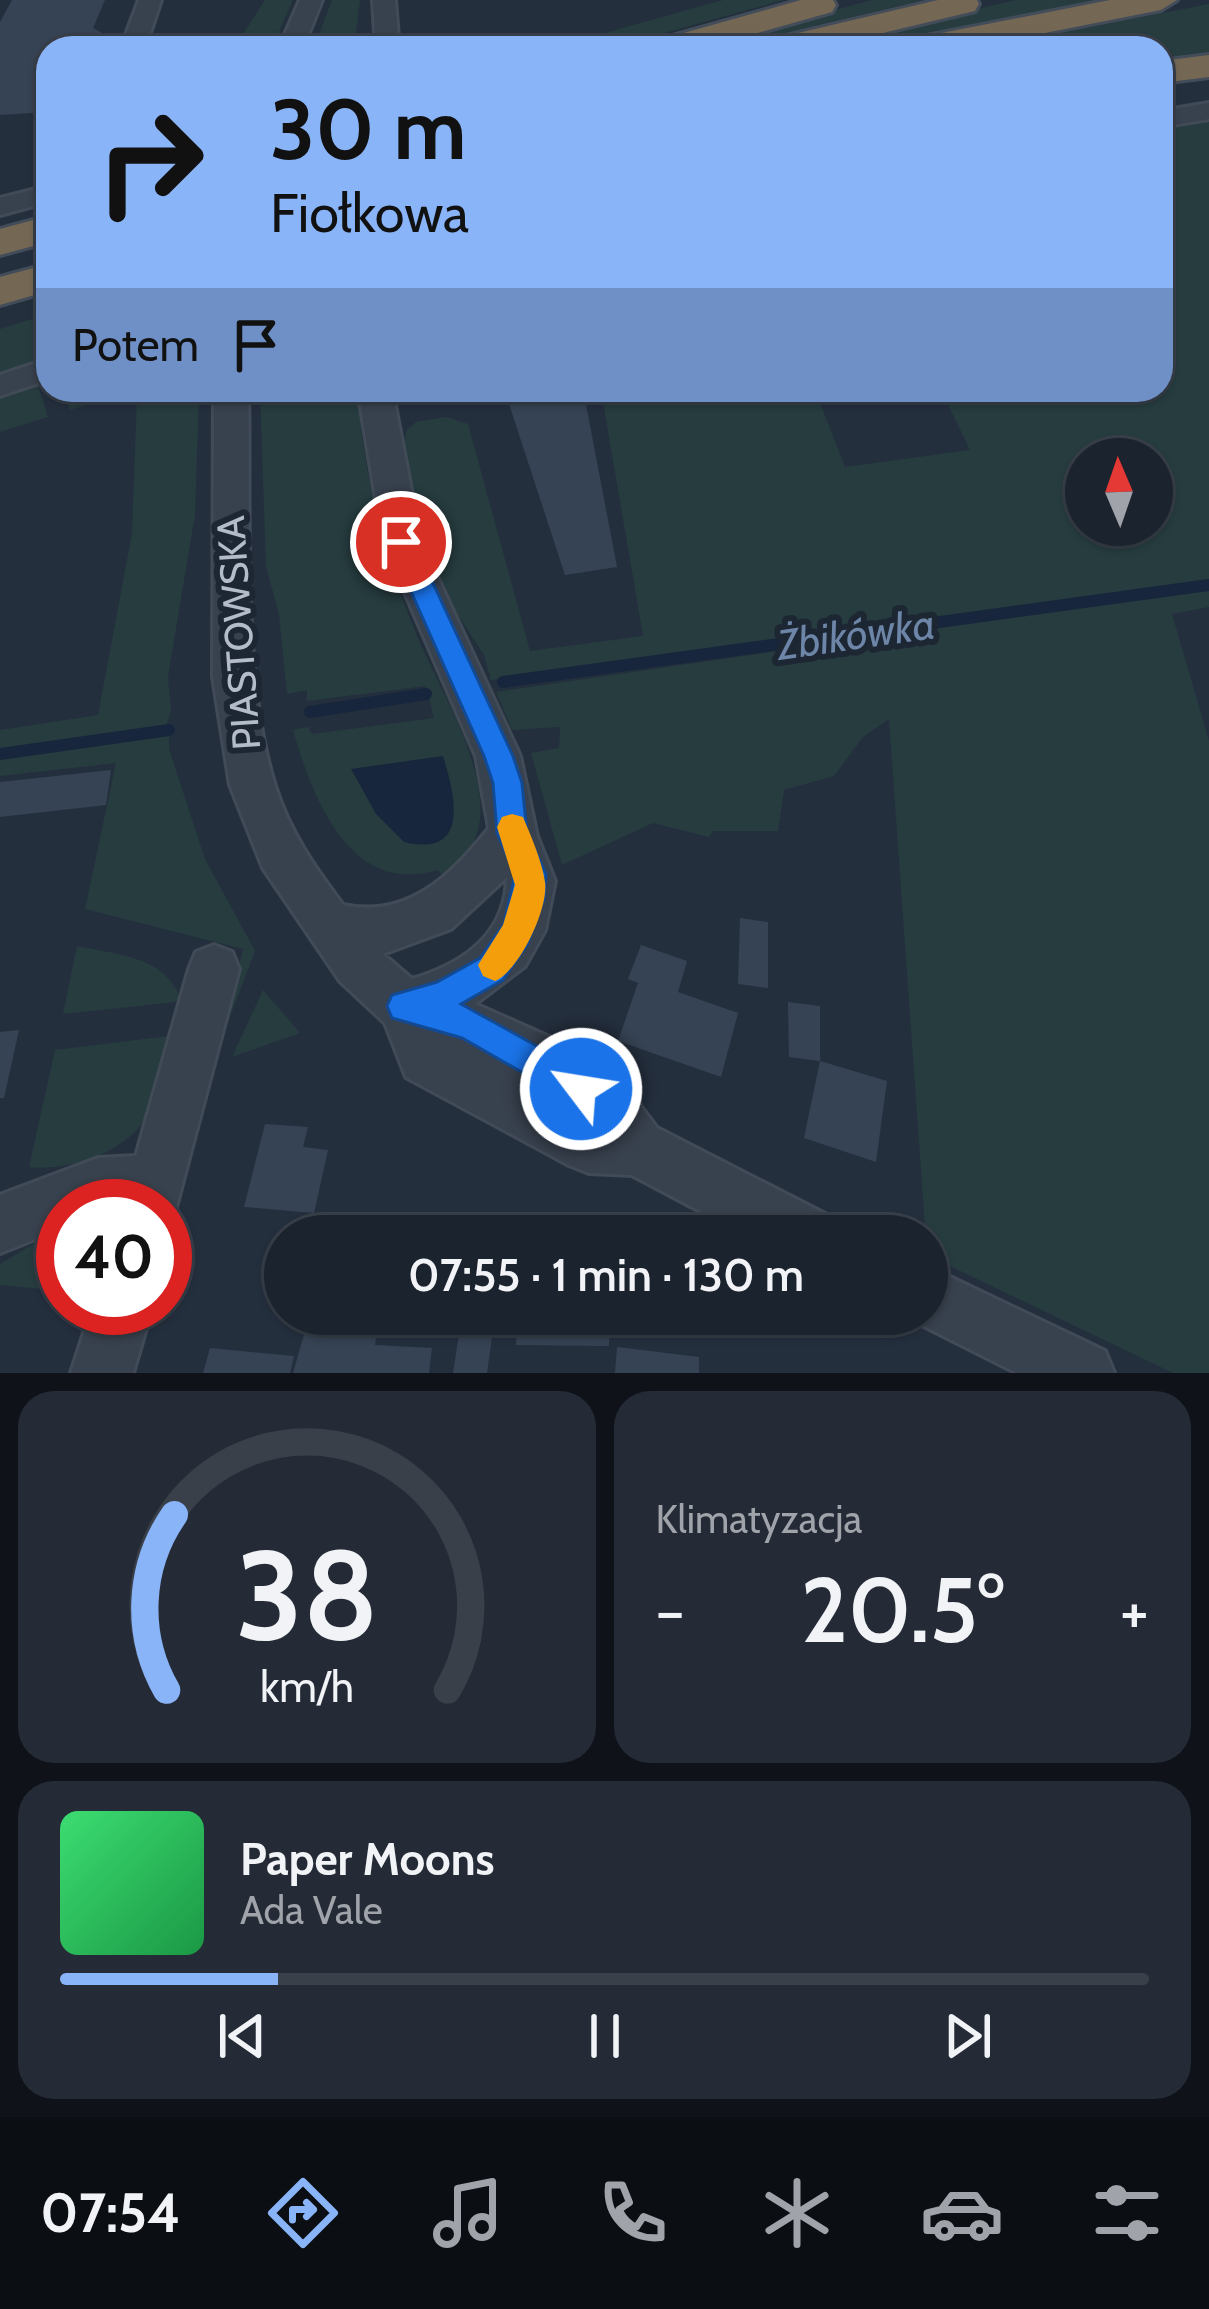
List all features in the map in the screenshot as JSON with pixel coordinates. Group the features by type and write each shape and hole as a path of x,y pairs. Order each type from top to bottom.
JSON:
{"highway":[{"path":"710,36 839,0"},
{"path":"828,36 983,0"},
{"path":"977,36 1161,0"},
{"path":"1173,70 1209,66"},
{"path":"0,242 36,232"},
{"path":"0,258 36,249"},
{"path":"0,291 36,280"},
{"path":"0,307 36,296"}],"street":[{"path":"138,36 150,0"},
{"path":"296,36 310,0"},
{"path":"384,0 387,36"},
{"path":"1173,116 1209,111"},
{"path":"0,207 36,197"},
{"path":"0,386 36,373"},
{"name":"PIASTOWSKA","path":"231,402 231,612 240,734 252,785 287,868 358,964 404,1006"},
{"path":"378,402 401,542 498,756 508,783 512,833 531,885 509,946 492,969 459,990 404,1006 425,1058 589,1145 637,1148 766,1215"},
{"path":"327,924 379,932 429,919 479,880 512,833"},
{"path":"158,1179 214,969"},
{"path":"0,1224 36,1210"},
{"path":"948,1306 1083,1373"},
{"path":"102,1373 114,1335"}],"green space":[{"path":"265,0 293,0 277,36 242,36"},
{"path":"332,0 360,0 356,36 318,36"},
{"path":"723,0 784,0 654,36 594,36"},
{"path":"872,0 923,0 772,36 737,36"},
{"path":"1016,0 1122,0 943,36 861,36"},
{"path":"1209,4 1209,58 1173,62 1173,36 1043,36"},
{"path":"1209,120 1209,581 491,680 484,655 438,584 400,456 407,430 416,422 446,417 468,424 530,651 643,636 603,402 820,402 845,467 970,450 947,402 1173,402 1173,126"},
{"path":"36,318 36,363 0,375 0,329"},
{"path":"36,386 36,402 43,402 48,417 0,432 0,399"},
{"path":"67,402 96,402 70,410"},
{"path":"137,402 199,402 195,515 168,676 171,711 166,725 0,750 0,730 98,715 132,533"},
{"path":"260,402 358,402 369,479 400,593 461,731 476,777 481,812 477,834 448,882 438,870 407,874 380,869 358,855 324,810 293,730 308,727 312,734 434,718 426,686 307,701 307,690 287,694 279,614 266,567"},
{"path":"1209,588 1209,607 1172,614 1209,741 1209,1373 1173,1373 948,1265 948,1215 924,1215 889,719 863,737 834,776 784,790 778,831 713,831 709,837 653,823 562,865 531,753 559,748 560,727 512,730 496,692"},
{"path":"169,735 169,749 205,859 255,951 220,1043 243,949 85,909 116,763 0,776 0,757"},
{"path":"77,946 150,965 172,983 180,997 175,1002 63,1014"},
{"path":"263,990 300,1033 232,1057"},
{"path":"169,1036 175,1041 150,1112 140,1126 97,1156 62,1166 29,1167 55,1050"},
{"path":"36,1242 36,1288 0,1285 0,1264"}],"water":[{"path":"443,756 454,805 449,832 440,841 404,842 376,814 351,769"}],"building":[{"path":"12,0 105,0 93,28 104,34 36,36 36,113 0,115 0,22"},
{"path":"508,402 586,402 617,567 565,575"},
{"path":"111,770 106,805 0,817 0,782"},
{"path":"740,918 768,922 768,988 738,984"},
{"path":"641,945 687,961 678,992 738,1013 721,1077 618,1041 638,983 628,979"},
{"path":"788,1002 820,1006 820,1061 789,1057"},
{"path":"19,1030 4,1098 0,1098 0,1032"},
{"path":"820,1061 887,1081 876,1162 804,1138"},
{"path":"265,1124 308,1127 303,1147 328,1150 314,1213 244,1207"},
{"path":"304,1335 377,1335 375,1345 432,1348 429,1373 293,1373"},
{"path":"459,1335 492,1335 487,1373 453,1373"},
{"path":"517,1335 609,1335 609,1346 516,1345"},
{"path":"617,1347 699,1357 699,1373 615,1373"},
{"path":"210,1348 294,1356 290,1373 203,1373"}],"waterway":[{"name":"Żbikówka","path":"503,682 1209,585"},
{"name":"Żbikówka","path":"310,712 426,694"},
{"name":"Żbikówka","path":"0,754 169,730"}],"slow traffic":[{"path":"495,965 517,932 531,885 512,827"}],"route":[{"path":"401,542 498,756 508,783 512,833 531,874 529,899 517,932 492,969 459,990 404,1006 469,1023 581,1089"}]}
